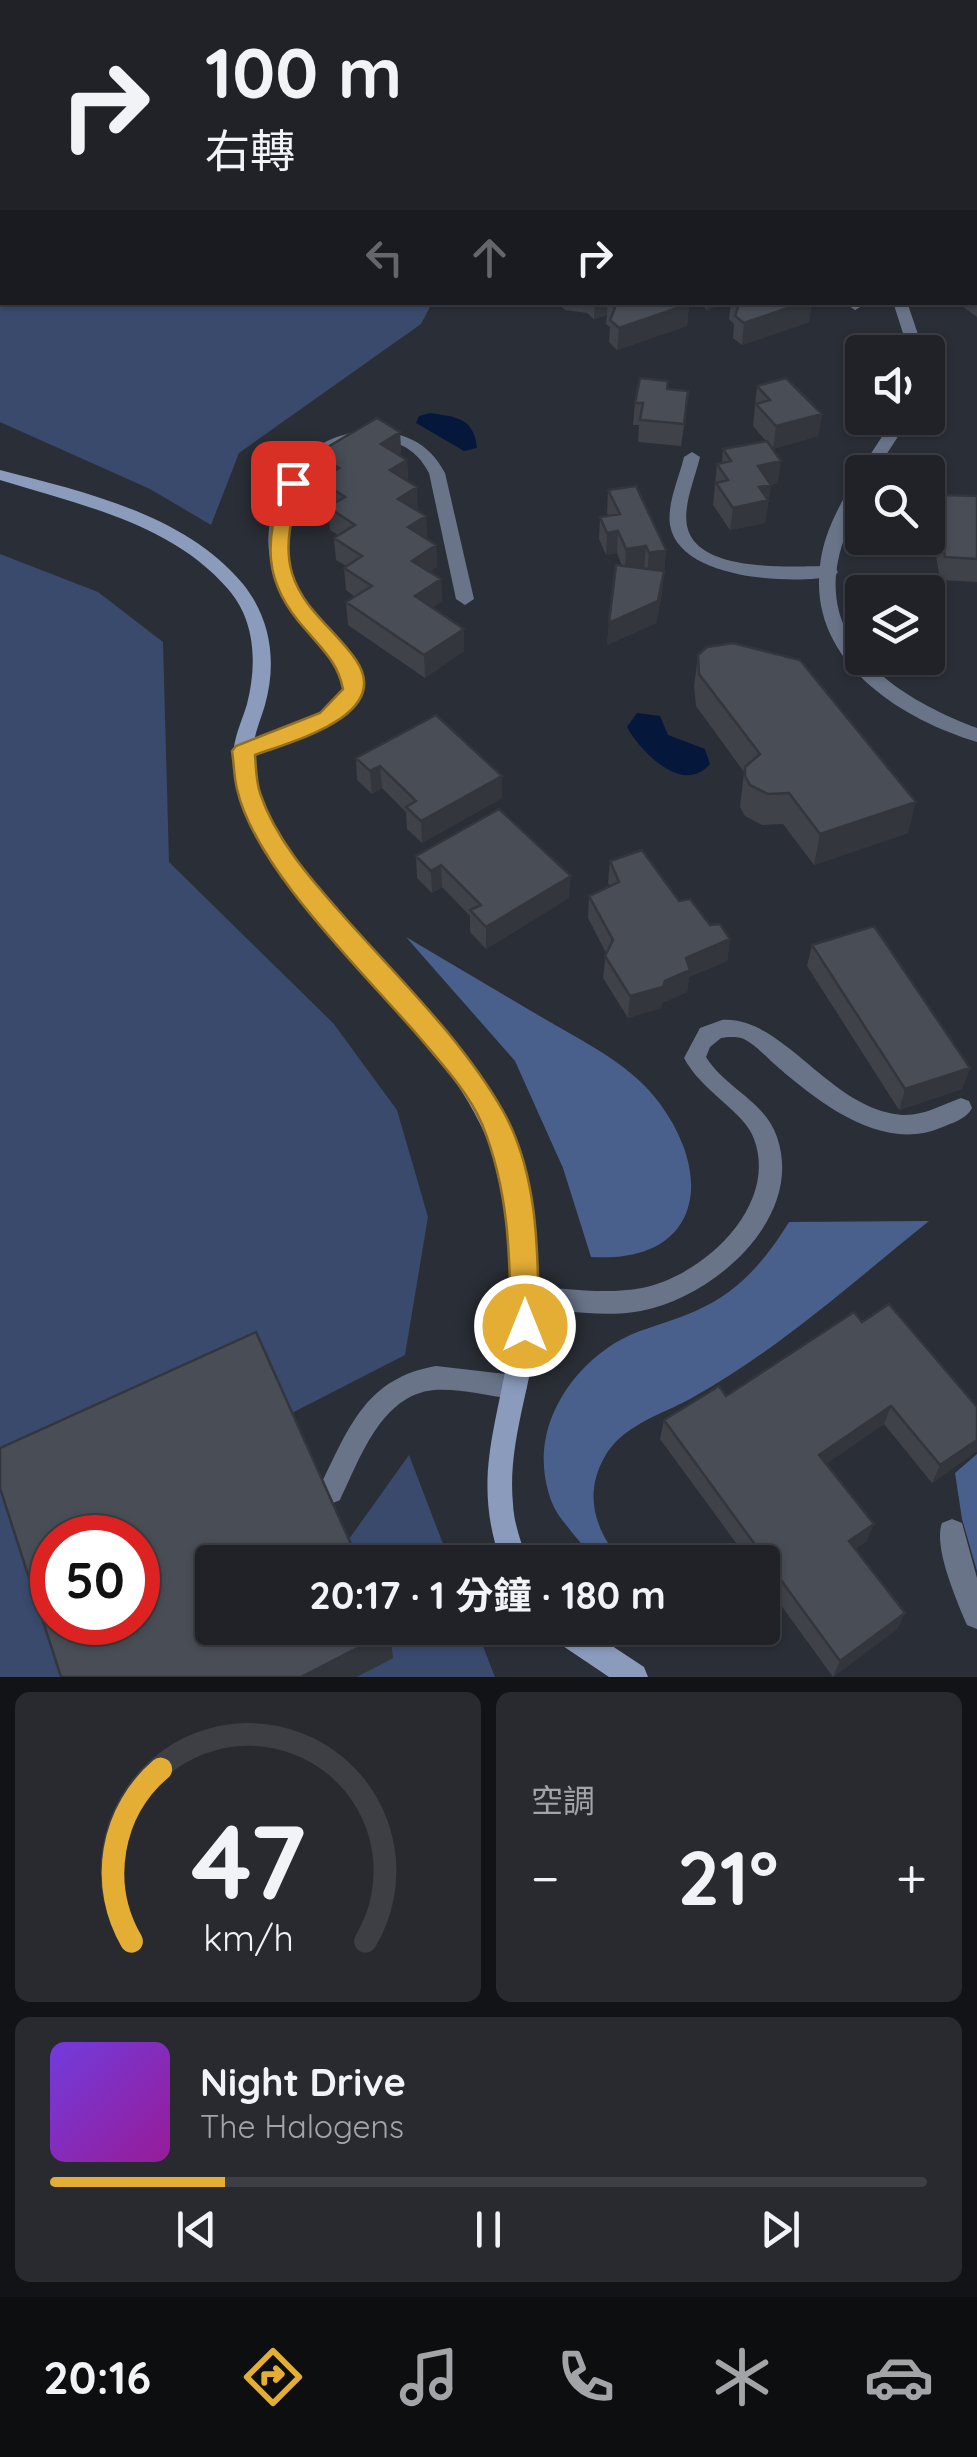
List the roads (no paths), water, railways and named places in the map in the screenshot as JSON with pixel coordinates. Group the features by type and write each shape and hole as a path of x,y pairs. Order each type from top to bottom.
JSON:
{"main road":[{"path":"0,475 155,526 191,546 230,581 257,622 263,649 260,684 243,751 248,791 280,855 456,1063 493,1118 516,1189 526,1297 525,1326 500,1453 498,1485 508,1545"},
{"path":"587,1645 634,1677"}],"street":[{"path":"901,305 911,335"},
{"path":"243,751 328,719 349,700 354,689 349,665 292,596 278,552 283,506 293,483 318,451 350,438 390,437 408,442 434,461 465,598"},
{"path":"692,457 679,519 679,530 692,550 722,566 828,572"},
{"path":"845,509 828,572 835,630 856,664 894,698 920,714 977,735"},
{"path":"526,1297 620,1300 654,1296 696,1276 747,1230 766,1193 770,1154 755,1120 714,1086 695,1058 698,1042 712,1030 730,1026 750,1032 863,1116 908,1125 946,1118 961,1108"},
{"path":"331,1491 365,1424 390,1394 438,1378 514,1387"},
{"path":"952,1533 977,1615"}]}
